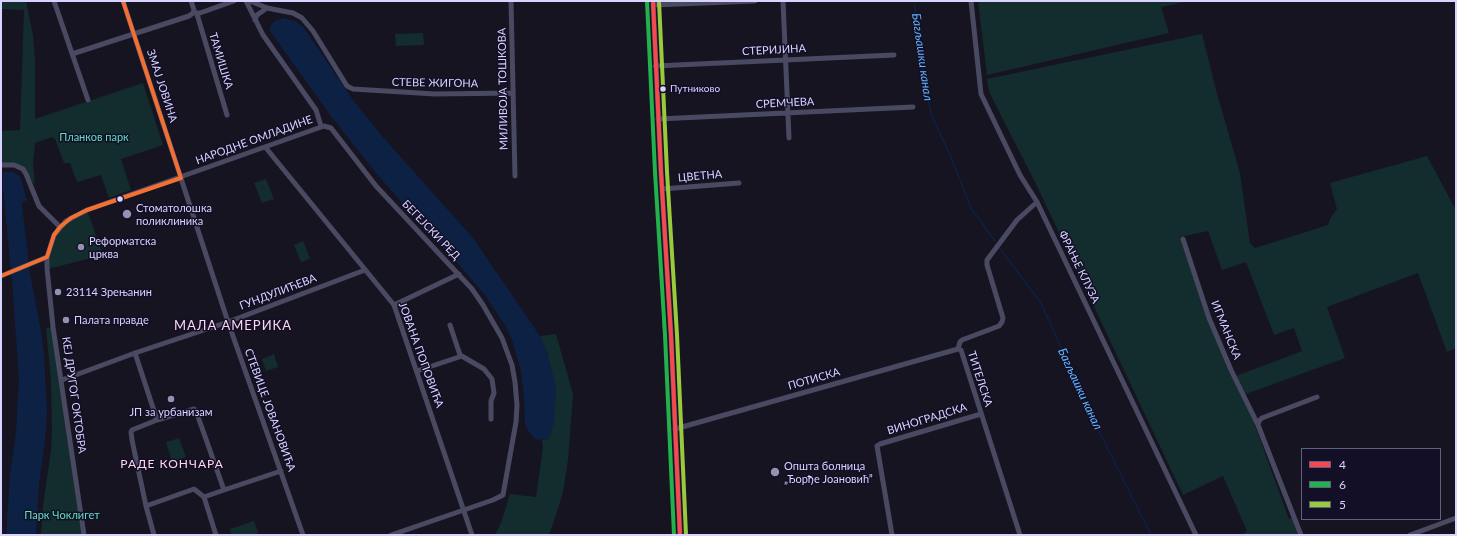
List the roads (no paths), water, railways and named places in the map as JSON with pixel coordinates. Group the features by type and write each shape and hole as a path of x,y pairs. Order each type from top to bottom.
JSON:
{"street":[{"path":"54,1 88,100"},
{"name":"ЗМАЈ ЈОВИНА","path":"123,1 181,178"},
{"name":"ТАМИШКА","path":"191,1 227,115"},
{"path":"72,54 234,1"},
{"path":"246,1 271,47 316,110 321,126"},
{"path":"250,1 267,8"},
{"name":"МИЛИВОЈА ТОШКОВА","path":"511,1 515,176"},
{"path":"680,535 671,327 658,119 653,3 755,1"},
{"path":"783,1 789,138"},
{"name":"ФРАЊЕ КЛУЗА","path":"971,1 981,94 1020,175 1037,202 1196,535"},
{"path":"255,20 257,15 267,8"},
{"name":"СТЕВЕ ЖИГОНА","path":"267,8 293,13 302,18 313,30 347,86 356,90 435,94 513,93"},
{"name":"СТЕРИЈИНА","path":"656,66 894,55"},
{"name":"СРЕМЧЕВА","path":"658,119 913,107"},
{"name":"НАРОДНЕ ОМЛАДИНЕ","path":"47,257 52,239 60,227 71,218 87,210 266,148 321,126"},
{"name":"БЕГЕЈСКИ РЕД","path":"321,126 328,126 331,128 376,186 408,222 459,274 483,305 502,338 512,365 517,405 502,495 493,500 465,510"},
{"name":"ЈОВАНА ПОПОВИЋА","path":"266,148 394,305 465,510 472,535"},
{"path":"1,165 14,165 23,169 39,206 60,227"},
{"name":"СТЕВИЦЕ ЈОВАНОВИЋА","path":"181,178 228,322 303,535"},
{"name":"ЦВЕТНА","path":"662,189 739,183"},
{"name":"ТИТЕЛСКА","path":"1020,535 961,350 958,349 962,340 999,326 1002,322 1003,318 987,265 987,260 1017,220 1037,202"},
{"name":"ИГМАНСКА","path":"1183,239 1209,318 1231,370 1258,425 1301,535"},
{"path":"1,276 47,257"},
{"name":"КЕЈ ДРУГОГ ОКТОБРА","path":"47,257 54,327 84,535"},
{"name":"ГУНДУЛИЋЕВА","path":"62,380 135,353 228,322 365,270"},
{"path":"394,305 459,274"},
{"path":"450,325 460,355 484,369 492,379 494,393 491,401 491,419"},
{"name":"ПОТИСКА","path":"675,429 958,349"},
{"path":"135,353 157,420"},
{"path":"417,371 462,356"},
{"path":"1258,425 1262,418 1317,397"},
{"path":"154,535 146,506 132,440 131,432 134,428 195,409 224,490"},
{"name":"ВИНОГРАДСКА","path":"892,535 877,448 880,444 981,414"},
{"path":"204,497 281,471"},
{"path":"146,506 194,489 204,497 216,535"},
{"path":"391,535 465,510"},
{"path":"1410,535 1456,518"}],"water":[{"path":"284,18 295,21 304,28 353,100 382,136 473,238 540,336 548,355 556,388 554,423 548,439 535,439 525,424 521,371 512,340 505,325 484,294 376,173 331,116 270,31 270,27 275,21"},
{"path":"3,172 13,172 20,176 27,200 23,202 22,205 30,273 44,356 47,413 39,484 36,535 7,535 10,476 16,431 19,382 13,292 3,188"}],"waterway":[{"name":"Багљашки канал","path":"914,1 922,68 931,114 951,157 971,208 995,241"},
{"name":"Багљашки канал","path":"1000,249 1041,303 1099,431 1151,535"}],"railway":[{"path":"663,323 667,364 668,416"}],"place":[{"name":"Путниково","path":"663,89"},
{"name":"Стоматолошка поликлиника","path":"127,214"},
{"name":"Реформатска црква","path":"81,247"},
{"name":"23114 Зрењанин","path":"58,292"},
{"name":"Палата правде","path":"66,320"},
{"name":"ЈП за урбанизам","path":"171,399"},
{"name":"Општа болница „Ђорђе Јоановић”","path":"775,472"}],"district":[{"name":"МАЛА АМЕРИКА","path":"233,326"},
{"name":"РАДЕ КОНЧАРА","path":"172,464"}],"park label":[{"name":"Планков парк","path":"94,137"},
{"name":"Парк Чоклигет","path":"62,515"}]}
